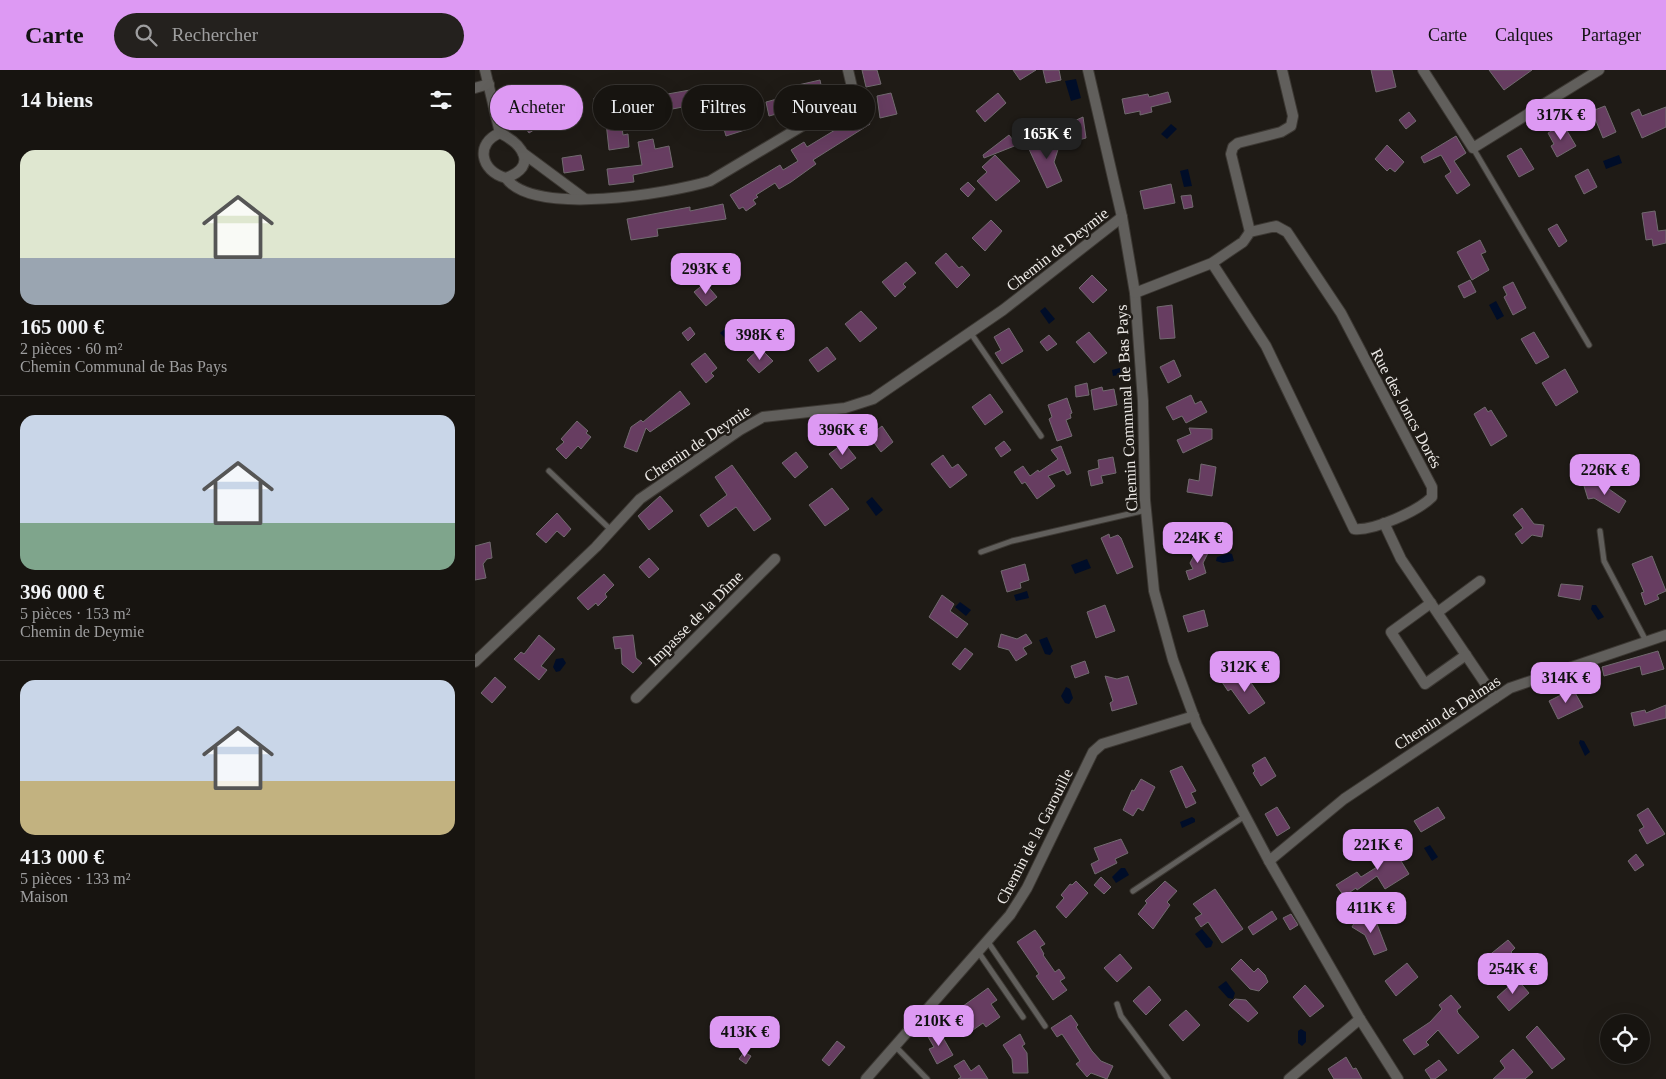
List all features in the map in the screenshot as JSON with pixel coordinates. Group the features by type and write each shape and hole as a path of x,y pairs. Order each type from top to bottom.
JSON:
{"street":[{"path":"485,70 500,133"},
{"path":"506,178 513,186 542,196 586,199 622,199 710,181 849,98 852,87 848,70"},
{"name":"Chemin Communal de Bas Pays","path":"1088,70 1122,217 1135,293 1143,401 1146,510 1153,591 1173,660 1194,716 1269,862 1360,1019 1398,1079"},
{"path":"1135,293 1211,263 1243,242 1250,232 1231,154 1233,147 1238,143 1281,132 1291,126 1293,116 1282,70"},
{"path":"1423,70 1473,148 1599,70"},
{"path":"475,88 489,84"},
{"path":"500,133 513,140 521,147 523,153 522,166 516,175 506,178 497,176 479,164 483,144 490,136 500,133"},
{"path":"523,153 586,199"},
{"name":"Chemin de Deymie","path":"475,662 597,547 641,498 739,430 763,416 845,408 873,399 1003,310 1122,217"},
{"name":"Rue des Joncs Dorés","path":"1211,263 1265,346 1354,529 1362,530 1384,523 1424,505 1432,496 1432,487 1341,313 1287,232 1276,226 1250,232"},
{"path":"1384,523 1401,559 1495,698"},
{"name":"Impasse de la Dîme","path":"636,698 775,559"},
{"path":"1438,612 1480,581"},
{"path":"1431,603 1391,632 1425,684 1466,655"},
{"name":"Chemin de Delmas","path":"1269,862 1344,799 1510,688 1666,635"},
{"name":"Chemin de la Garouille","path":"866,1079 979,953 1010,915 1027,888 1093,752 1102,744 1194,716"},
{"path":"1289,1079 1360,1019"}],"lane":[{"path":"1473,148 1589,345"},
{"path":"970,331 1041,436"},
{"path":"549,471 611,530"},
{"path":"981,552 1013,541 1146,510"},
{"path":"1600,530 1604,561 1646,641"},
{"path":"1133,891 1245,816"},
{"path":"988,942 1045,1026"},
{"path":"979,953 1023,1016"},
{"path":"1117,1004 1121,1016 1168,1079"},
{"path":"895,1046 927,1079"}],"water":[{"path":"1076,79 1081,98 1071,101 1065,81"},
{"path":"1171,124 1177,129 1167,139 1161,134"},
{"path":"1619,155 1622,163 1606,169 1603,161"},
{"path":"1188,169 1192,186 1184,187 1180,171"},
{"path":"1496,301 1504,316 1497,320 1489,305"},
{"path":"1045,307 1055,319 1049,324 1040,311"},
{"path":"732,323 738,328 725,338 720,333"},
{"path":"1127,366 1128,373 1113,376 1112,370"},
{"path":"872,497 883,510 876,516 866,502"},
{"path":"1229,553 1232,554 1234,561 1223,563 1216,561 1217,557"},
{"path":"1087,559 1091,568 1075,574 1071,565"},
{"path":"1027,591 1029,598 1016,601 1014,595"},
{"path":"960,602 971,610 966,616 955,607"},
{"path":"1592,605 1596,605 1604,617 1598,620 1591,609"},
{"path":"1047,637 1053,651 1050,655 1045,654 1039,640"},
{"path":"563,658 566,663 560,671 556,672 553,667 556,659"},
{"path":"1066,687 1070,689 1073,698 1069,704 1065,703 1061,696"},
{"path":"1580,740 1584,741 1590,752 1585,756 1579,743"},
{"path":"1192,817 1195,819 1195,822 1182,828 1180,822"},
{"path":"1430,845 1438,857 1432,861 1424,848"},
{"path":"1121,868 1125,868 1129,875 1116,883 1112,877"},
{"path":"1202,929 1213,942 1211,947 1206,948 1195,934"},
{"path":"1226,981 1235,993 1233,999 1228,998 1218,987"},
{"path":"1301,1029 1306,1032 1306,1042 1302,1046 1298,1043 1298,1031"}],"building":[{"path":"862,70 877,70 881,84 866,85"},
{"path":"1013,70 1036,70 1020,80"},
{"path":"1043,70 1059,70 1061,80 1046,83"},
{"path":"1371,70 1392,70 1396,87 1376,92"},
{"path":"1489,70 1532,70 1504,90"},
{"path":"820,80 821,85 798,85"},
{"path":"682,91 682,107 672,109 672,93"},
{"path":"1168,92 1171,102 1151,107 1152,112 1140,115 1140,111 1125,114 1122,99 1148,94 1149,97"},
{"path":"891,93 897,114 880,118 877,96"},
{"path":"998,93 1006,103 985,122 976,111"},
{"path":"774,100 774,115 769,116 766,102"},
{"path":"1605,106 1616,132 1603,138 1592,111"},
{"path":"1666,107 1666,127 1642,138 1631,113 1639,109 1642,116"},
{"path":"1409,112 1416,121 1406,129 1399,120"},
{"path":"1083,117 1086,138 1075,141 1072,122"},
{"path":"1563,124 1576,146 1557,157 1551,146 1554,144 1548,133"},
{"path":"607,130 622,130 623,135 628,134 629,147 609,150"},
{"path":"724,130 745,130 726,136"},
{"path":"835,130 860,130 813,160 816,164 791,182 779,189 775,183 756,195 758,197 753,200 756,204 746,211 743,207 739,209 730,195 780,165 783,170 798,161 791,150 804,142 807,147"},
{"path":"1009,135 1017,145 984,158 983,155"},
{"path":"1051,136 1061,140 1054,162 1062,181 1047,188 1028,147"},
{"path":"1456,136 1466,153 1454,161 1470,185 1457,194 1445,176 1451,172 1441,155 1424,163 1421,157"},
{"path":"653,139 655,149 669,146 673,167 633,175 634,182 609,185 607,169 642,165 638,142"},
{"path":"1387,145 1404,162 1395,172 1390,168 1387,171 1375,159"},
{"path":"1521,148 1534,169 1519,177 1507,156"},
{"path":"581,155 584,170 564,173 562,158"},
{"path":"995,155 1020,181 996,201 977,181 987,172 982,167"},
{"path":"1588,169 1597,187 1584,194 1575,176"},
{"path":"968,182 975,189 968,197 960,189"},
{"path":"1171,184 1175,203 1144,209 1140,191"},
{"path":"1191,195 1193,207 1184,209 1181,196"},
{"path":"723,204 726,219 657,229 658,236 631,240 627,219 690,207 690,211"},
{"path":"1655,211 1658,231 1666,230 1666,243 1653,246 1652,239 1646,240 1642,213"},
{"path":"991,220 1002,231 985,251 972,238"},
{"path":"1557,224 1567,241 1559,247 1548,229"},
{"path":"1480,240 1486,252 1481,254 1489,270 1472,280 1457,252"},
{"path":"946,253 959,268 962,266 970,275 957,288 935,263"},
{"path":"906,262 916,273 903,284 906,287 895,297 882,282"},
{"path":"1092,275 1107,290 1093,303 1079,288"},
{"path":"1470,280 1476,292 1464,298 1458,286"},
{"path":"1513,282 1526,308 1513,315 1504,297 1507,295 1503,287"},
{"path":"705,283 717,297 706,306 694,292"},
{"path":"1172,305 1175,338 1160,339 1157,307"},
{"path":"861,311 877,328 860,342 845,324"},
{"path":"690,327 695,334 688,341 682,333"},
{"path":"1009,328 1023,351 1002,364 995,353 1001,350 994,337"},
{"path":"1089,332 1107,353 1094,363 1076,342"},
{"path":"1534,332 1549,357 1536,364 1521,339"},
{"path":"1049,335 1057,344 1047,351 1040,342"},
{"path":"827,347 836,359 818,372 809,360"},
{"path":"760,348 773,361 759,373 747,360"},
{"path":"705,353 717,368 711,373 714,376 706,383 691,364"},
{"path":"1174,360 1181,376 1168,383 1160,367"},
{"path":"1565,369 1578,392 1556,406 1542,383"},
{"path":"1087,383 1089,395 1076,397 1075,386"},
{"path":"1102,387 1103,391 1114,389 1117,405 1094,410 1091,390"},
{"path":"680,391 690,404 650,432 646,428 637,452 624,447 631,427 641,420 643,422"},
{"path":"990,394 1003,412 985,425 972,407"},
{"path":"1191,395 1195,404 1201,401 1207,412 1186,423 1182,416 1173,420 1166,407"},
{"path":"1067,398 1072,413 1070,414 1071,418 1066,420 1072,436 1057,441 1049,419 1052,417 1048,405"},
{"path":"1485,407 1488,412 1491,410 1507,436 1491,446 1474,414"},
{"path":"577,421 588,431 586,433 591,437 581,449 578,446 566,459 556,449 564,442 561,439"},
{"path":"882,426 893,442 881,452 869,436"},
{"path":"1189,428 1212,429 1212,439 1183,453 1177,440 1191,434"},
{"path":"1004,441 1011,450 1001,457 995,448"},
{"path":"844,443 856,458 841,469 829,454"},
{"path":"1061,446 1071,473 1067,475 1064,470 1048,476 1055,486 1037,499 1025,482 1022,484 1014,472 1023,466 1030,476 1038,470 1039,472 1058,459 1051,450"},
{"path":"796,452 808,467 795,478 782,463"},
{"path":"943,455 952,468 958,464 967,475 950,488 931,464"},
{"path":"1113,457 1116,473 1101,476 1103,483 1091,486 1088,471 1099,468 1098,460"},
{"path":"1201,464 1216,467 1212,496 1187,492 1189,479 1199,481"},
{"path":"732,465 771,519 754,531 736,507 708,527 700,515 727,495 715,477"},
{"path":"1599,482 1626,501 1619,513 1594,498 1588,499 1584,486"},
{"path":"832,488 849,509 825,526 809,505"},
{"path":"660,496 673,511 649,530 638,516"},
{"path":"1522,508 1534,524 1544,525 1542,537 1532,535 1522,544 1515,534 1523,528 1513,515"},
{"path":"557,513 571,529 564,537 557,531 546,543 536,534"},
{"path":"1109,534 1110,538 1118,535 1121,538 1133,567 1117,574 1101,538"},
{"path":"490,542 492,558 487,559 483,564 486,578 475,580 475,546"},
{"path":"1199,546 1209,551 1203,563 1206,573 1189,580 1186,571 1193,569 1190,563"},
{"path":"1652,556 1666,591 1657,595 1659,599 1645,605 1641,593 1644,592 1632,564"},
{"path":"649,558 659,569 649,578 639,567"},
{"path":"1025,564 1029,580 1020,583 1021,588 1007,592 1001,571"},
{"path":"604,574 614,585 605,594 607,597 598,606 596,603 588,610 577,598"},
{"path":"1561,584 1583,586 1580,600 1558,596"},
{"path":"942,595 954,604 950,611 968,624 957,638 929,617"},
{"path":"1105,605 1115,631 1096,638 1087,612"},
{"path":"1204,610 1208,626 1188,632 1183,616"},
{"path":"1001,634 1017,639 1026,634 1032,643 1023,648 1027,654 1016,661 1009,650 998,647"},
{"path":"539,635 555,649 541,666 547,670 539,680 514,659 521,652 524,654"},
{"path":"633,635 636,658 642,663 633,673 622,664 621,648 615,649 613,637"},
{"path":"965,648 973,654 960,670 952,664"},
{"path":"1658,651 1664,669 1642,675 1640,666 1604,676 1602,667"},
{"path":"1085,661 1089,673 1075,678 1071,666"},
{"path":"1245,674 1265,703 1249,714 1231,689 1228,691 1222,682 1232,675 1237,681"},
{"path":"1105,676 1117,679 1128,676 1137,704 1112,711 1110,703 1113,701"},
{"path":"495,677 506,687 492,703 481,693"},
{"path":"1573,689 1583,707 1558,719 1549,701"},
{"path":"1666,705 1666,718 1634,726 1631,713 1645,710 1646,713"},
{"path":"1265,757 1276,776 1261,786 1253,773 1255,771 1252,765"},
{"path":"1182,766 1196,791 1191,793 1196,803 1186,808 1170,771"},
{"path":"1141,779 1155,787 1143,811 1138,808 1133,816 1123,810 1132,790 1134,791"},
{"path":"1277,807 1290,828 1277,836 1265,814"},
{"path":"1438,807 1445,818 1421,832 1414,821"},
{"path":"1648,808 1665,834 1647,844 1639,830 1644,827 1637,815"},
{"path":"1121,839 1128,853 1115,859 1117,863 1095,874 1091,864 1099,860 1094,848"},
{"path":"1390,843 1409,874 1385,889 1377,876 1357,890 1356,888 1344,896 1336,885 1357,872 1361,877 1377,867 1370,855"},
{"path":"1636,854 1644,865 1635,871 1628,861"},
{"path":"1101,877 1111,887 1104,894 1094,885"},
{"path":"1076,881 1088,893 1066,918 1056,907 1064,898 1061,895 1070,884 1072,885"},
{"path":"1165,881 1177,891 1167,902 1170,905 1153,929 1138,914 1147,903 1145,901"},
{"path":"1215,889 1243,929 1222,943 1208,922 1201,927 1195,918 1202,914 1193,904"},
{"path":"1272,911 1277,919 1253,935 1248,927"},
{"path":"1291,914 1298,925 1290,930 1283,918"},
{"path":"1359,914 1377,924 1387,950 1374,955 1365,935 1352,927"},
{"path":"1035,930 1045,944 1040,947 1043,955 1055,972 1059,969 1065,978 1060,981 1067,990 1053,1000 1036,976 1039,974 1017,942"},
{"path":"1508,940 1515,948 1511,952 1515,956 1493,975 1482,961"},
{"path":"1120,954 1132,968 1117,982 1104,968"},
{"path":"1241,959 1254,972 1258,968 1265,975 1268,982 1259,991 1250,989 1231,969"},
{"path":"1407,963 1418,977 1396,996 1385,981"},
{"path":"1517,979 1529,993 1509,1011 1497,997"},
{"path":"1305,985 1324,1006 1310,1017 1293,997"},
{"path":"1149,986 1161,1000 1146,1015 1133,1001"},
{"path":"988,988 997,1000 991,1004 1000,1017 986,1027 983,1023 973,1030 959,1009"},
{"path":"1451,995 1461,1007 1457,1010 1458,1013 1479,1037 1458,1054 1438,1030 1426,1042 1429,1045 1414,1055 1403,1040 1430,1022 1442,1009 1439,1005"},
{"path":"1235,999 1246,1000 1258,1013 1248,1022 1229,1005"},
{"path":"952,1010 959,1019 951,1025 944,1016"},
{"path":"1186,1010 1200,1025 1183,1041 1169,1025"},
{"path":"1071,1015 1078,1025 1076,1027 1092,1051 1101,1061 1113,1066 1107,1079 1091,1073 1087,1077 1076,1064 1080,1061 1062,1034 1057,1037 1051,1028"},
{"path":"1537,1026 1565,1059 1552,1069 1526,1037"},
{"path":"938,1029 953,1055 937,1064 929,1049 934,1047 927,1035"},
{"path":"1020,1034 1025,1044 1022,1046 1027,1053 1028,1073 1013,1073 1012,1059 1003,1045"},
{"path":"837,1041 845,1047 829,1066 822,1060"},
{"path":"1513,1049 1533,1072 1525,1079 1493,1079 1505,1068 1500,1061"},
{"path":"744,1052 751,1056 746,1064 739,1059"},
{"path":"1346,1057 1353,1069 1356,1068 1362,1079 1334,1079 1328,1069"},
{"path":"964,1060 971,1071 979,1065 988,1079 958,1079 961,1077 954,1066"},
{"path":"1439,1060 1447,1070 1435,1079 1431,1079 1425,1070"}]}
